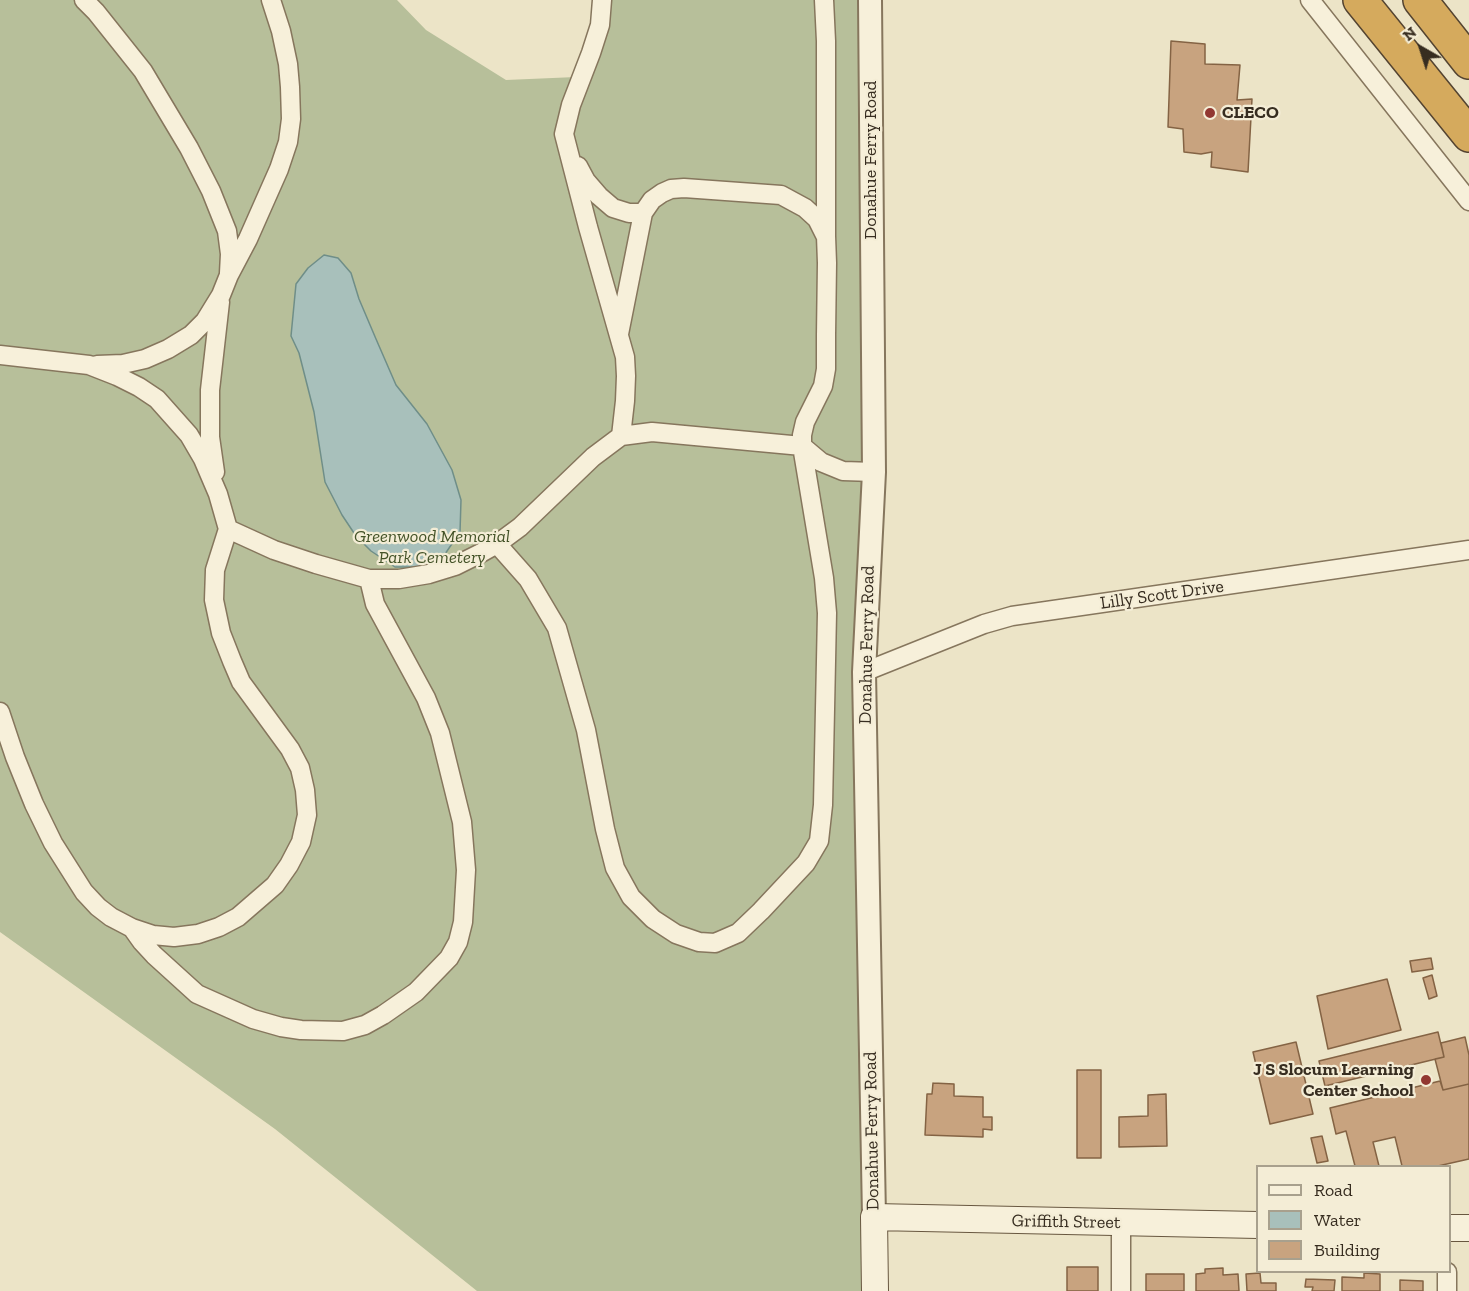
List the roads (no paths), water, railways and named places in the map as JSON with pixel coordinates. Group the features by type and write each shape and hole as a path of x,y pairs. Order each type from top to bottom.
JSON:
{"highway":[{"path":"1360,0 1469,135"},
{"path":"1420,0 1469,62"}],"main road":[{"name":"Griffith Street","path":"874,1217 1256,1225"},
{"name":"Donahue Ferry Road","path":"874,1217 875,1291"},
{"path":"1451,1228 1469,1228"}],"street":[{"path":"84,0 143,71 212,191 228,231 229,275"},
{"path":"0,355 89,365 123,364 145,359 168,349 191,335 205,321 221,295 261,212 288,142 291,119 288,64 271,0"},
{"path":"602,0 600,25 571,105 564,134 625,357 626,376 621,436"},
{"path":"497,544 528,579 557,628 586,730 604,829 615,868 631,897 653,919 676,934 699,942 715,943 738,933 806,863 819,841 823,805 827,613 824,578 802,435 805,422 823,386 826,369 828,263 824,0"},
{"name":"Donahue Ferry Road","path":"870,0 874,472 864,672 874,1217"},
{"path":"1310,0 1469,201"},
{"path":"564,134 586,181 599,196 613,208 629,213 643,213"},
{"path":"619,337 643,213 652,200 662,193 671,189 684,188 781,195 805,208 817,219 826,236"},
{"path":"218,494 210,437 210,390 221,295"},
{"path":"0,712 34,804 59,852 84,892 98,907 132,928 153,935 174,937 198,934 219,927 238,917 275,885 301,842 307,815 300,768 290,749 241,682 222,633 214,600 215,570 228,529 218,494 203,459 189,435 157,399 117,376 89,365"},
{"path":"228,529 274,550 316,564 369,579 399,579 429,574 471,558 497,544 520,527 593,457 621,436 652,432 802,446 821,462 843,471 874,472"},
{"name":"Lilly Scott Drive","path":"864,672 984,624 1012,616 1469,550"},
{"path":"132,928 154,955 197,994 253,1019 301,1030 343,1031 365,1025 416,992 449,958 458,942 464,913 466,870 462,822 440,732 426,698 375,604 369,579"},
{"path":"1121,1223 1121,1291"},
{"path":"1447,1273 1447,1291"}],"water":[{"path":"324,255 338,258 351,273 359,299 396,385 427,424 452,470 461,500 460,532 445,554 418,567 395,567 371,551 356,536 342,515 325,482 314,412 299,353 291,336 296,284 308,268"}],"place":[{"name":"CLECO","path":"1210,113"},
{"name":"J S Slocum Learning Center School","path":"1426,1080"}],"park label":[{"name":"Greenwood Memorial Park Cemetery","path":"432,547"}]}
